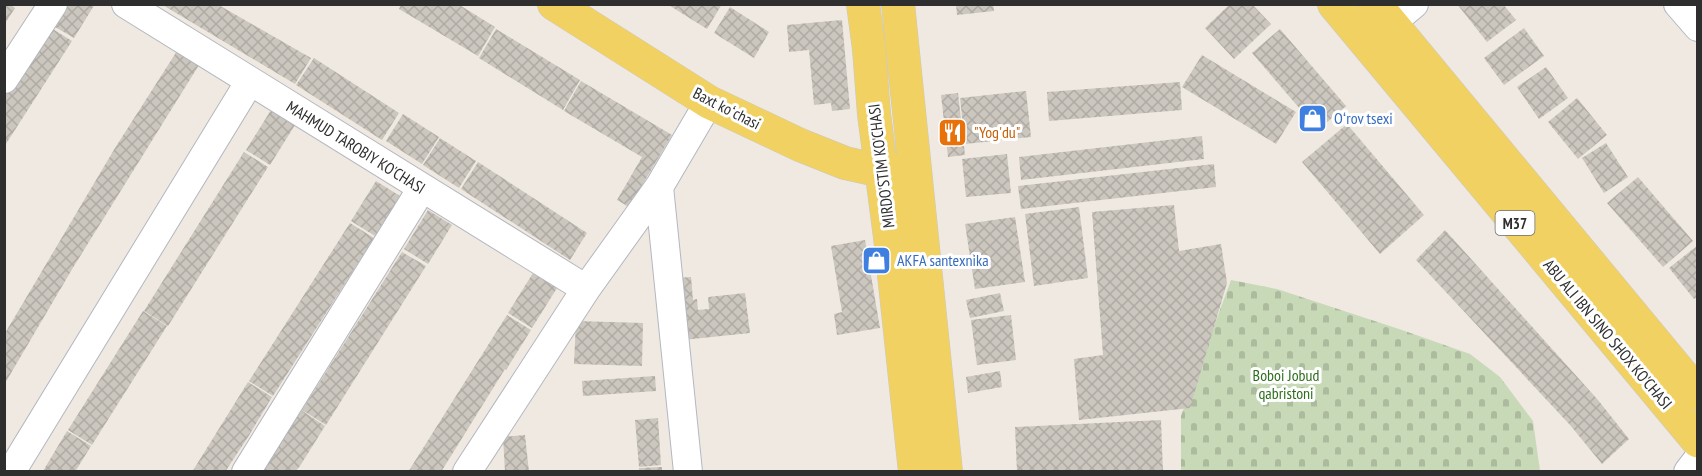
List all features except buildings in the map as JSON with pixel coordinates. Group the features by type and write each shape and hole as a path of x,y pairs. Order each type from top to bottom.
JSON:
{"main road":[{"name":"Baxt koʻchasi","path":"554,4 710,102 818,152 845,163 881,171 916,170"},
{"name":"MIRDO'STIM KO'CHASI","path":"863,4 915,471"},
{"name":"MIRDO'STIM KO'CHASI","path":"898,4 946,471"},
{"name":"ABU ALI IBN SINO SHOX KO'CHASI","path":"1334,4 1698,441"},
{"name":"ABU ALI IBN SINO SHOX KO'CHASI","path":"1393,11 1698,394"}],"street":[{"path":"4,79 53,4"},
{"name":"MAHMUD TAROBIY KO'CHASI","path":"126,4 586,289"},
{"path":"1678,4 1698,27"},
{"path":"11,471 250,81"},
{"path":"467,471 485,458 586,289 659,187 710,102"},
{"path":"659,187 688,471"},
{"path":"246,471 423,188"},
{"path":"1688,471 1698,459"}],"green space":[{"name":"Boboi Jobud qabristoni","path":"1231,280 1277,289 1470,354 1500,377 1533,421 1540,471 1181,471 1181,416"}],"place":[{"name":"Oʻrov tsexi","path":"1313,118"},
{"name":"\"Yog'du\"","path":"953,132"},
{"name":"AKFA santexnika","path":"876,260"}]}
